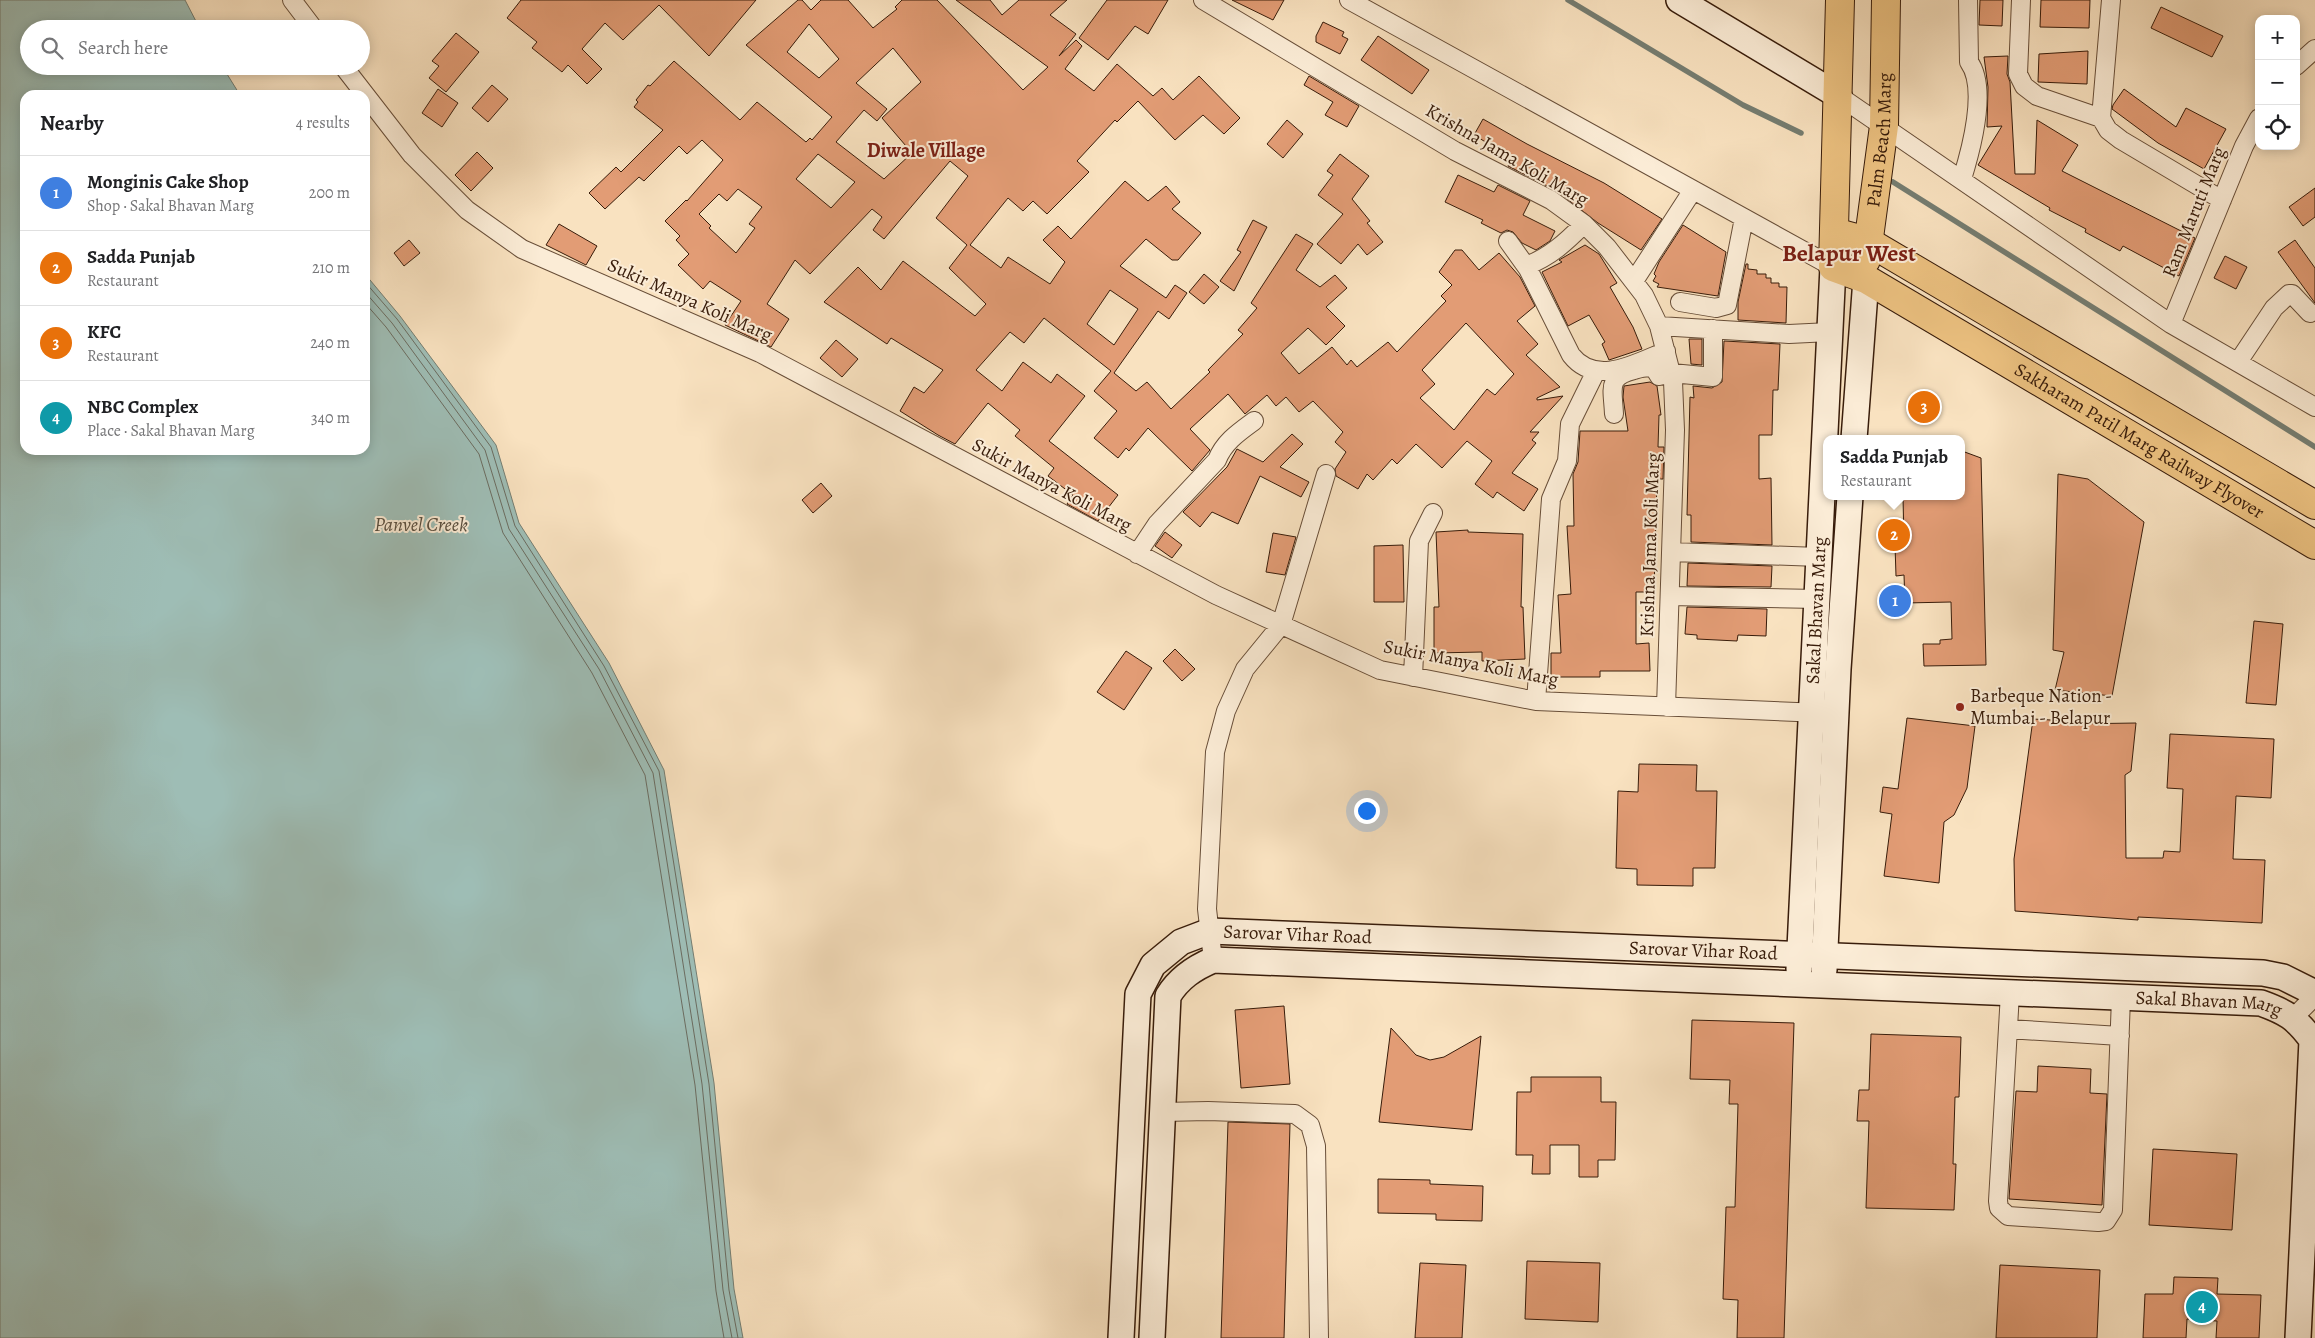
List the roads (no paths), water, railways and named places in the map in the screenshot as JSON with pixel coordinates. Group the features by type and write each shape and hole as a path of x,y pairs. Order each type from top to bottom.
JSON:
{"main road":[{"path":"1678,0 1839,96"},
{"name":"Palm Beach Marg","path":"1833,267 1839,96 1840,0"},
{"name":"Palm Beach Marg","path":"1866,279 1867,241 1884,126 1886,0"},
{"name":"Sakharam Patil Marg Railway Flyover","path":"1834,232 1867,241 2315,505"},
{"name":"Sakharam Patil Marg Railway Flyover","path":"1833,267 1866,279 2315,545"},
{"name":"Sakal Bhavan Marg","path":"1825,435 1833,267"},
{"path":"1854,435 1866,279"},
{"name":"Sakal Bhavan Marg","path":"1823,478 1798,984 2261,1003 2285,1012 2293,1018 2312,1040 2298,1338"},
{"name":"Sakal Bhavan Marg","path":"1823,985 1838,668 1850,500"},
{"name":"Sarovar Vihar Road","path":"1121,1338 1138,994 1153,965 1181,942 1210,931 1800,954"},
{"name":"Sakal Bhavan Marg","path":"1800,954 2263,973 2283,977 2315,994"},
{"name":"Sarovar Vihar Road","path":"1152,1338 1168,996 1176,984 1197,967 1213,960 1798,984"}],"street":[{"path":"292,0 307,20"},
{"name":"Krishna Jama Koli Marg","path":"1203,0 1455,151 1551,200 1584,224 1643,278 1672,373 1675,430 1666,706"},
{"path":"1349,0 1833,267"},
{"path":"1962,179 1973,143 1977,118 1974,69 1969,62 1968,0"},
{"path":"1976,29 1977,0"},
{"path":"2021,0 2018,74 2024,86 2037,96 2101,118"},
{"path":"2111,0 2101,118 2108,130 2121,140 2222,200"},
{"path":"2300,62 2315,49"},
{"name":"Sukir Manya Koli Marg","path":"351,75 362,90"},
{"path":"1839,96 2171,324 2315,407"},
{"name":"Sukir Manya Koli Marg","path":"370,100 412,155 468,210 522,249 760,353 1216,595 1380,670 1536,701 1837,713"},
{"name":"Ram Maruti Marg","path":"2171,324 2244,146 2255,125"},
{"path":"1643,278 1693,190"},
{"path":"1693,328 1683,302 1716,308 1727,305 1744,218"},
{"path":"1526,266 1545,259 1562,246 1584,224"},
{"path":"1508,241 1526,266 1572,355 1580,364 1596,371 1611,372 1666,351"},
{"path":"2238,362 2274,308 2289,294 2292,294 2310,313"},
{"path":"1659,326 1789,334 1830,332"},
{"path":"1614,414 1613,386 1618,375 1648,366 1654,368 1659,376 1672,373 1713,377 1713,329"},
{"path":"1536,701 1552,499 1567,461 1570,424 1596,371"},
{"path":"1137,554 1157,524 1217,460 1221,449 1237,433 1254,421"},
{"path":"1213,960 1206,909 1215,752 1226,710 1246,670 1281,625 1326,474"},
{"path":"1413,677 1419,541 1433,513"},
{"path":"1671,556 1819,561"},
{"path":"1670,596 1817,600"},
{"path":"2010,993 1999,1208 2008,1216 2098,1222 2106,1221 2114,1210 2121,998"},
{"path":"2293,1018 2315,994"},
{"path":"2008,1029 2120,1036"},
{"path":"1162,1112 1208,1111 1295,1114 1310,1125 1316,1146 1319,1338"}],"water":[{"name":"Panvel Creek","path":"0,0 185,0 195,20 20,20 20,75 228,75 237,90 20,90 20,455 370,455 370,280 400,316 496,445 519,523 609,663 664,770 714,1083 734,1289 743,1338 0,1338"}],"waterway":[{"path":"1568,0 1743,105 1801,133"},
{"path":"1893,182 2315,447"}],"place":[{"name":"KFC","path":"1924,407"},
{"name":"Sadda Punjab","path":"1894,535"},
{"name":"Monginis Cake Shop","path":"1895,601"},
{"name":"Barbeque Nation - Mumbai - Belapur","path":"1960,707"},
{"name":"NBC Complex","path":"2202,1307"}],"district":[{"name":"Diwale Village","path":"926,150"},
{"name":"Belapur West","path":"1849,253"}]}
